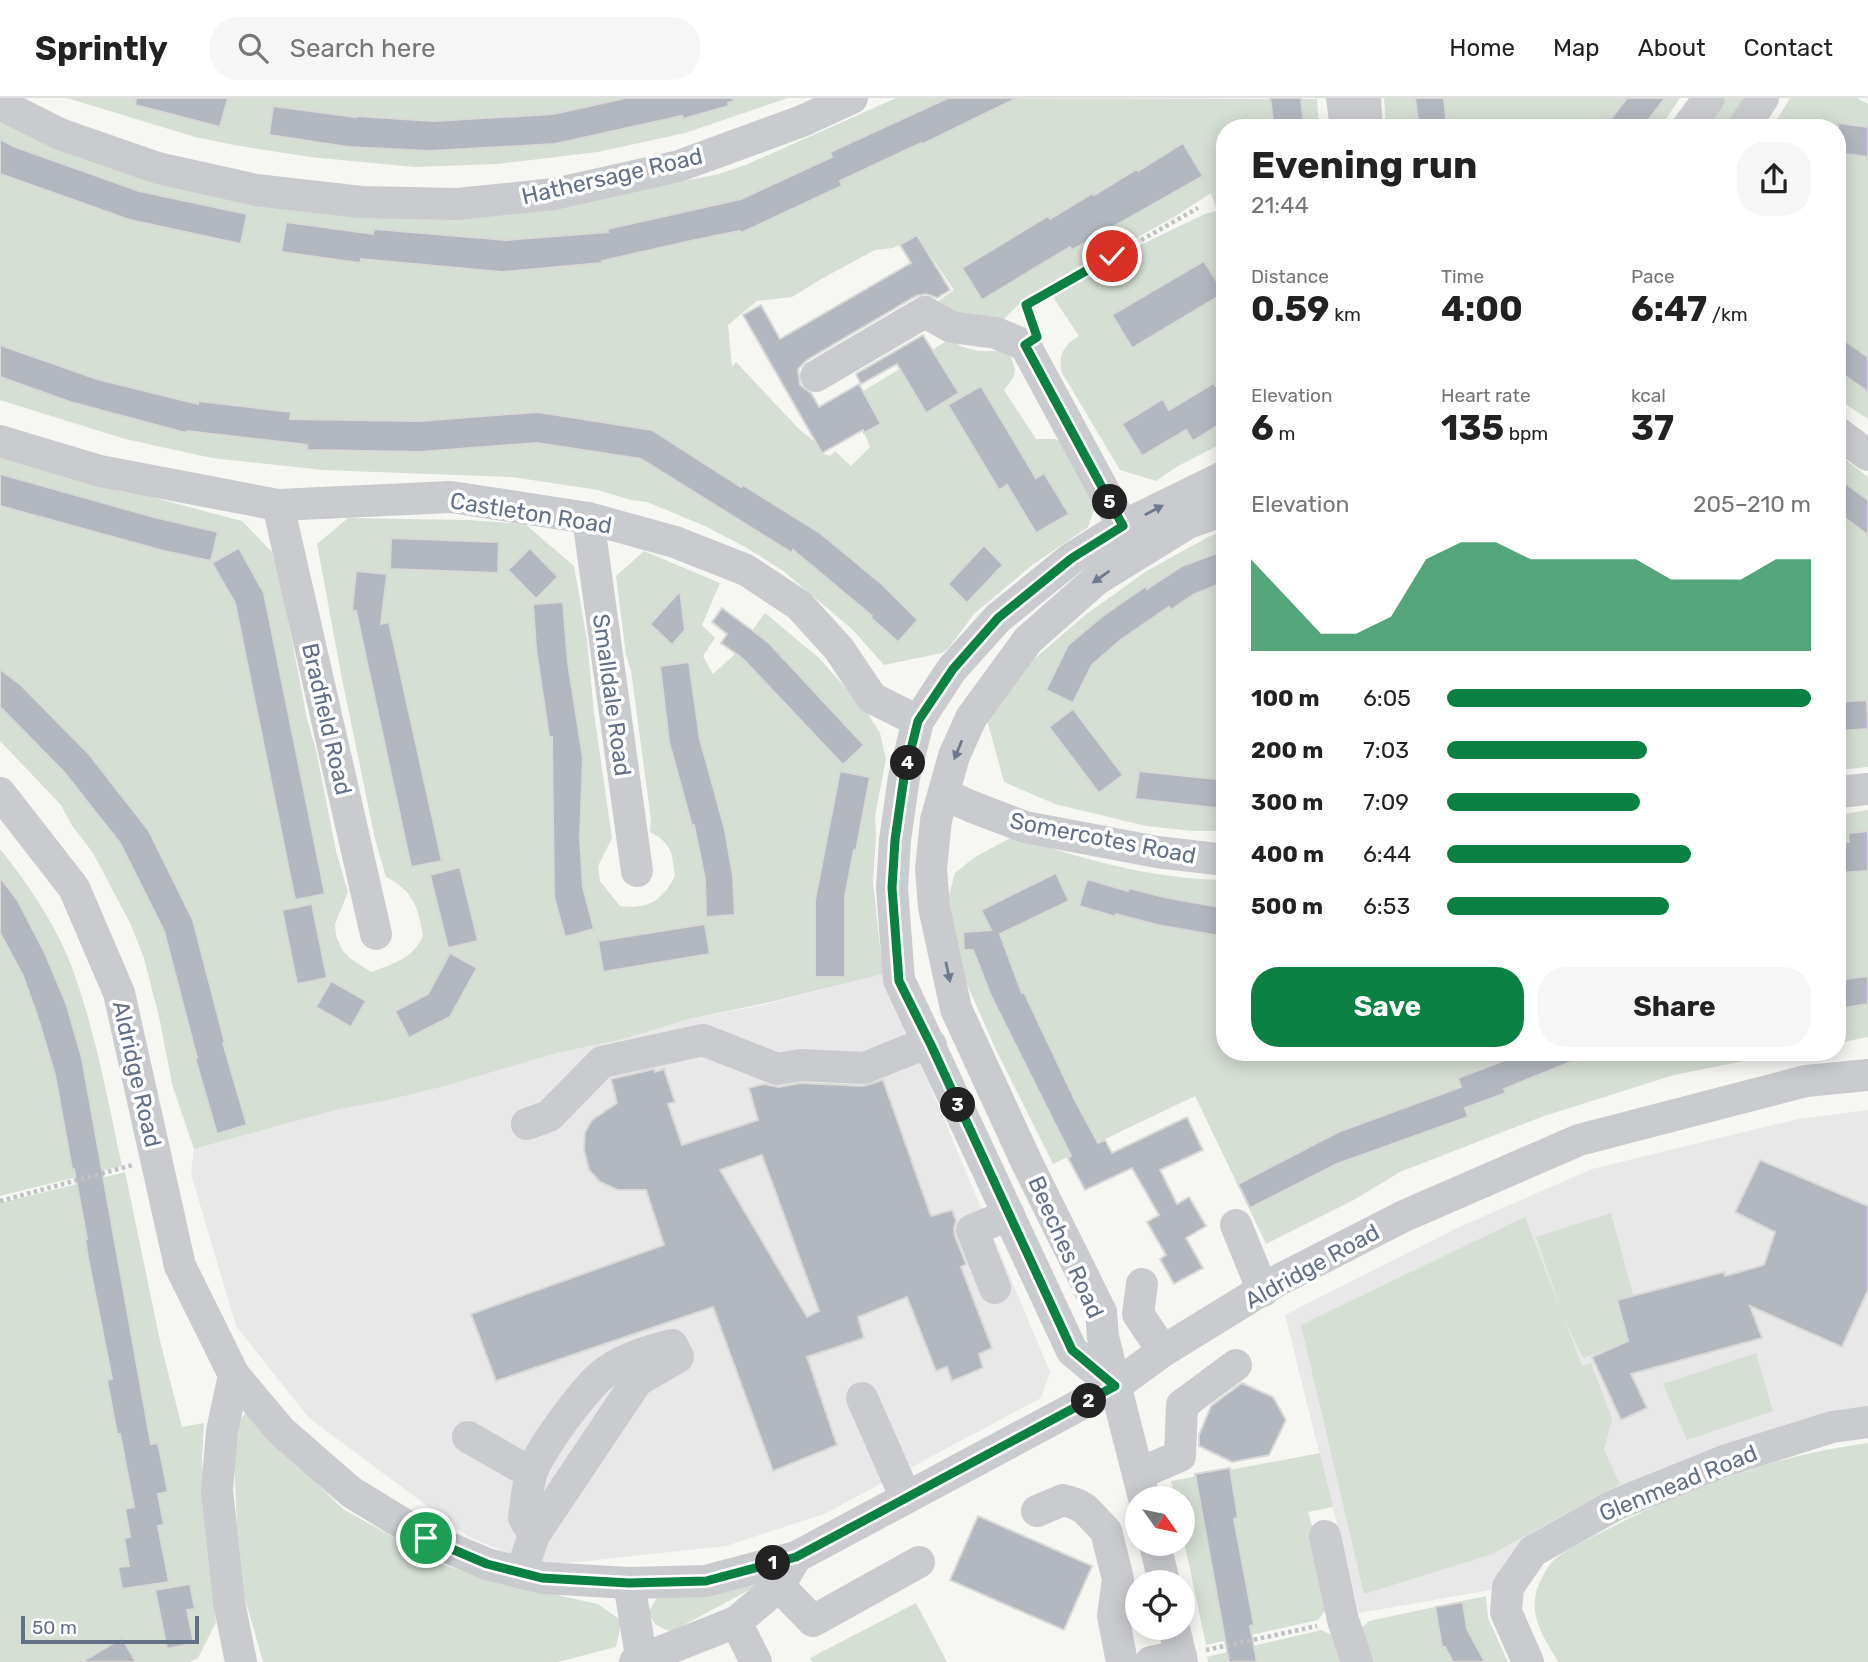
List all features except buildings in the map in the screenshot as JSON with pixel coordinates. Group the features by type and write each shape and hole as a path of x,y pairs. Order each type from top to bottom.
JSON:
{"street":[{"name":"Hathersage Road","path":"0,104 60,134 158,168 256,190 361,202 457,204 554,194 679,166 802,121 852,98"},
{"path":"1342,98 1345,119"},
{"path":"1365,98 1366,119"},
{"path":"1694,119 1709,98"},
{"path":"1749,119 1763,98"},
{"path":"816,376 925,312 951,327 1031,341 1123,526"},
{"path":"1846,439 1868,455"},
{"name":"Castleton Road","path":"0,441 100,471 278,505 451,497 588,518 675,542 746,570 799,605 839,649 872,698 918,721"},
{"name":"Beeches Road","path":"1115,1386 1072,1350 899,981 892,888 898,815 918,721 953,669 998,618 1072,558 1123,526 1216,480"},
{"name":"Bradfield Road","path":"278,505 376,934"},
{"name":"Beeches Road","path":"1115,1386 1103,1337 1101,1312 1027,1163 956,1009 934,907 931,869 936,820 954,756 971,718 1028,640 1096,580 1188,523 1216,513"},
{"name":"Smalldale Road","path":"588,518 637,871"},
{"path":"1846,791 1868,789"},
{"name":"Aldridge Road","path":"0,793 74,888 119,993 180,1266 234,1375 281,1431 351,1492 426,1538 487,1564 542,1578 629,1583 706,1581 796,1557 1115,1386 1163,1351 1277,1281 1404,1216 1578,1140 1806,1081 1868,1075"},
{"name":"Somercotes Road","path":"944,794 1026,827 1157,852 1216,859"},
{"path":"527,1124 549,1116 603,1062 703,1040 777,1069 800,1065 864,1068 914,1048 931,1045"},
{"path":"995,1288 972,1230 1009,1215"},
{"path":"1236,1225 1264,1291"},
{"path":"1103,1337 1140,1299 1163,1351"},
{"path":"521,1573 534,1535 637,1381 678,1357 672,1345 633,1355 605,1372 574,1406 531,1473 524,1518 534,1535"},
{"path":"1115,1386 1141,1486 1180,1456 1182,1405 1236,1364"},
{"path":"234,1375 222,1431 216,1490 229,1602 241,1662"},
{"path":"862,1398 906,1499"},
{"name":"Glenmead Road","path":"1528,1662 1506,1612 1508,1587 1533,1551 1615,1505 1724,1461 1832,1427 1868,1422"},
{"path":"468,1437 531,1473"},
{"path":"1037,1511 1063,1500 1085,1509 1106,1531 1118,1579 1113,1607 1122,1662"},
{"path":"1325,1536 1343,1620 1357,1662"},
{"path":"629,1583 640,1661 699,1651 779,1586 796,1557"},
{"path":"779,1586 813,1621 919,1562"},
{"path":"736,1622 755,1662"}],"path":[{"path":"1031,341 1026,305 1198,208"},
{"path":"0,1201 157,1158"},
{"path":"1172,1652 1343,1620"}],"shaded area":[{"path":"67,98 788,98 685,133 598,152 497,164 415,167 310,157 234,145 195,137"},
{"path":"896,98 1317,99 1318,119 1216,119 1216,208 1211,193 1174,217 1036,294 1015,308 1000,323 967,324 937,302 954,290 917,236 893,248 875,250 792,297 757,301 728,325 732,367 736,362 798,428 816,443 822,453 830,456 835,451 851,466 870,447 864,433 881,424 863,391 950,339 963,347 978,351 1008,348 1015,370 1013,378 1004,390 1036,439 1055,439 1062,442 1091,494 1094,510 1088,527 1031,566 974,614 948,649 942,653 884,665 853,630 782,570 705,526 647,502 598,490 512,477 323,470 212,458 125,439 0,400 0,116 235,193 660,186 719,174 748,164"},
{"path":"1384,98 1680,98 1666,119 1385,119"},
{"path":"1726,98 1752,98 1738,119 1710,119"},
{"path":"1790,98 1857,98 1868,104 1868,419 1846,404 1846,119 1777,119"},
{"path":"1216,211 1216,447 1156,481 1120,470 1061,371 1064,350 1079,336 1051,294 1105,262"},
{"path":"0,451 122,492 140,494 242,521 272,552 280,578 336,851 348,892 335,924 336,936 343,951 371,972 409,955 420,943 423,935 413,900 403,888 386,877 375,839 317,544 348,518 525,524 574,566 587,640 594,713 612,838 598,866 600,881 620,906 630,907 653,902 675,876 670,850 663,840 650,832 651,820 616,576 644,551 720,583 702,625 715,638 703,656 713,674 735,654 765,613 819,658 867,712 880,733 886,759 875,816 873,882 883,974 689,1019 624,1039 557,1053 445,1086 340,1109 194,1149 172,1084 144,958 130,923 93,853 71,824 61,805 0,741"},
{"path":"1846,460 1868,477 1868,767 1846,769"},
{"path":"1216,534 1216,831 1146,826 1055,804 1004,782 987,720 1033,660 1084,616 1145,572"},
{"path":"1868,810 1868,1037 1846,1041 1846,814"},
{"path":"1014,836 1145,872 1216,880 1216,1061 1744,1061 1674,1075 1544,1116 1400,1172 1352,1201 1266,1244 1195,1096 1053,1164 997,1052 966,982 948,899 955,873 975,857"},
{"path":"0,849 42,908 74,973 95,1044 122,1166 0,1196"},
{"path":"883,974 1050,1372 1041,1398 824,1514 726,1546 549,1565 534,1564 469,1537 309,1418 236,1326 191,1174 194,1149 340,1109 445,1086 557,1053 624,1039 689,1019 759,1006"},
{"path":"1868,1110 1868,1422 1615,1505 1508,1587 1359,1613 1285,1315 1457,1228 1592,1169 1798,1119"},
{"path":"125,1172 160,1341 182,1427 204,1423 204,1514 216,1622 198,1658 190,1662 0,1662 0,1203"},
{"path":"1611,1213 1644,1335 1583,1358 1564,1318 1582,1366 1591,1363 1612,1419 1604,1450 1620,1484 1492,1554 1364,1594 1301,1325 1525,1217 1563,1316 1536,1237"},
{"path":"1756,1353 1773,1411 1687,1440 1663,1384"},
{"path":"245,1413 343,1509 441,1564 498,1582 598,1604 622,1621 616,1647 558,1662 263,1662 239,1578 233,1431"},
{"path":"1868,1443 1868,1662 1558,1662 1540,1629 1535,1603 1543,1575 1559,1556 1641,1513 1735,1474 1801,1455"},
{"path":"1320,1453 1333,1507 1308,1512 1328,1607 1318,1620 1206,1645 1195,1593 1195,1570 1190,1570 1187,1556 1195,1556 1195,1486 1172,1486 1171,1481"},
{"path":"762,1583 671,1632 656,1625 648,1613 657,1598"},
{"path":"1486,1596 1488,1618 1508,1662 1361,1662 1354,1635 1369,1621"},
{"path":"916,1603 947,1662 812,1662 810,1658"},
{"path":"1321,1630 1332,1635 1347,1662 1208,1662 1207,1657"}],"route":[{"path":"426,1538 487,1564 542,1578 629,1583 706,1581 796,1557 1115,1386 1072,1350 899,981 892,888 895,840 904,777 918,721 953,669 998,618 1072,558 1123,526 1025,345 1037,337 1026,305 1112,256"}]}
